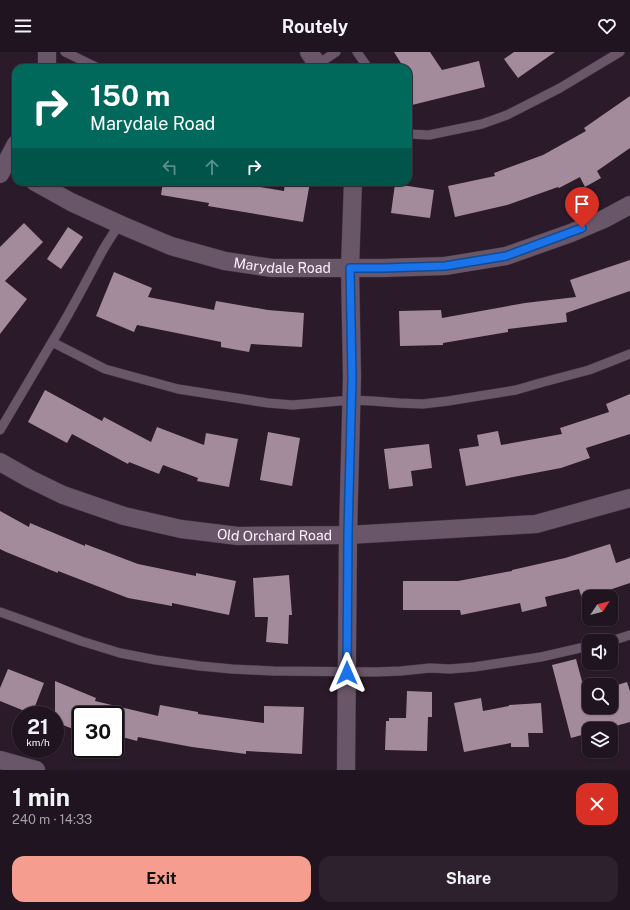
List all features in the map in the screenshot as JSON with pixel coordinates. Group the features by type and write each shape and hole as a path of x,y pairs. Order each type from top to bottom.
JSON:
{"street":[{"path":"46,64 47,52"},
{"path":"7,169 12,155"},
{"name":"Marydale Road","path":"42,186 70,202 171,246 225,261 272,268 383,268 445,266 506,256 604,219 630,205"},
{"path":"346,770 348,535 352,377 350,268 353,186"},
{"name":"Old Orchard Road","path":"0,462 63,495 124,516 180,529 238,536 348,535 536,524 630,498"},
{"path":"0,760 36,770"}],"lane":[{"path":"65,52 90,64"},
{"path":"316,61 336,52"},
{"path":"357,52 365,64"},
{"path":"412,134 429,135 482,124 507,116 560,88 620,52"},
{"path":"0,430 70,313 119,224"},
{"path":"52,342 105,369 178,389 287,405 351,400 423,404 516,390 589,370 630,354"},
{"path":"0,612 87,643 120,653 156,660 273,672 347,673 430,668 450,669 541,657 582,648"},
{"path":"618,639 630,635"}],"building":[{"path":"394,52 430,52 442,70 479,61 485,87 412,105 412,64 402,64"},
{"path":"514,52 555,52 518,78 504,59"},
{"path":"630,96 630,148 597,171 601,178 585,187 580,177 559,188 558,187 507,205 455,217 448,186 495,176 494,173 543,155 586,131 584,128"},
{"path":"162,186 254,186 284,191 285,186 309,186 303,222 208,206 209,203 161,195"},
{"path":"395,186 408,186 434,190 430,218 391,213"},
{"path":"24,223 43,242 5,281 27,299 0,334 0,247"},
{"path":"68,227 83,237 61,269 47,259"},
{"path":"630,260 630,291 566,313 567,322 508,329 508,332 443,343 443,345 400,346 399,311 441,310 442,318 525,303 576,297 570,280"},
{"path":"114,272 152,288 148,297 214,310 216,301 268,310 304,313 302,347 251,344 249,352 221,347 221,342 137,325 134,332 96,316"},
{"path":"45,390 102,421 104,417 151,442 157,427 204,445 206,433 238,439 229,487 197,481 198,478 163,465 159,474 129,462 128,464 72,434 67,443 28,422"},
{"path":"630,394 630,434 586,448 590,458 561,468 466,486 459,449 479,446 477,435 498,431 501,445 562,434 560,428 609,412 606,404"},
{"path":"268,432 300,438 292,486 260,480"},
{"path":"429,444 432,468 411,471 413,486 389,489 384,449"},
{"path":"0,511 29,527 30,523 85,546 85,544 138,564 196,576 196,573 236,581 229,615 172,603 172,606 128,598 58,571 58,573 6,552 0,549"},
{"path":"610,544 616,563 630,558 630,583 609,590 582,590 582,599 579,589 545,597 547,606 522,612 520,603 461,615 460,610 403,610 403,581 458,581 512,571 565,558"},
{"path":"289,575 292,615 289,615 288,644 266,642 268,617 255,617 253,578"},
{"path":"576,659 582,681 582,714 618,714 618,685 627,682 630,691 630,722 618,725 618,722 582,722 582,735 571,738 552,665"},
{"path":"8,669 44,683 35,706 12,706 0,701 0,688"},
{"path":"55,681 96,698 95,701 116,706 72,706 72,729 64,725 64,706 55,706"},
{"path":"407,691 432,692 432,717 428,717 427,751 385,750 386,721 389,721 389,718 406,718"},
{"path":"481,698 483,711 509,705 541,703 543,733 528,733 529,747 511,747 511,743 464,752 454,703"},
{"path":"160,705 198,712 198,714 264,723 264,706 304,707 302,754 246,751 246,754 192,747 138,737 137,741 124,737 124,708 158,716"}],"route":[{"path":"347,673 348,535 352,377 350,268 445,266 506,256 582,228"}]}
